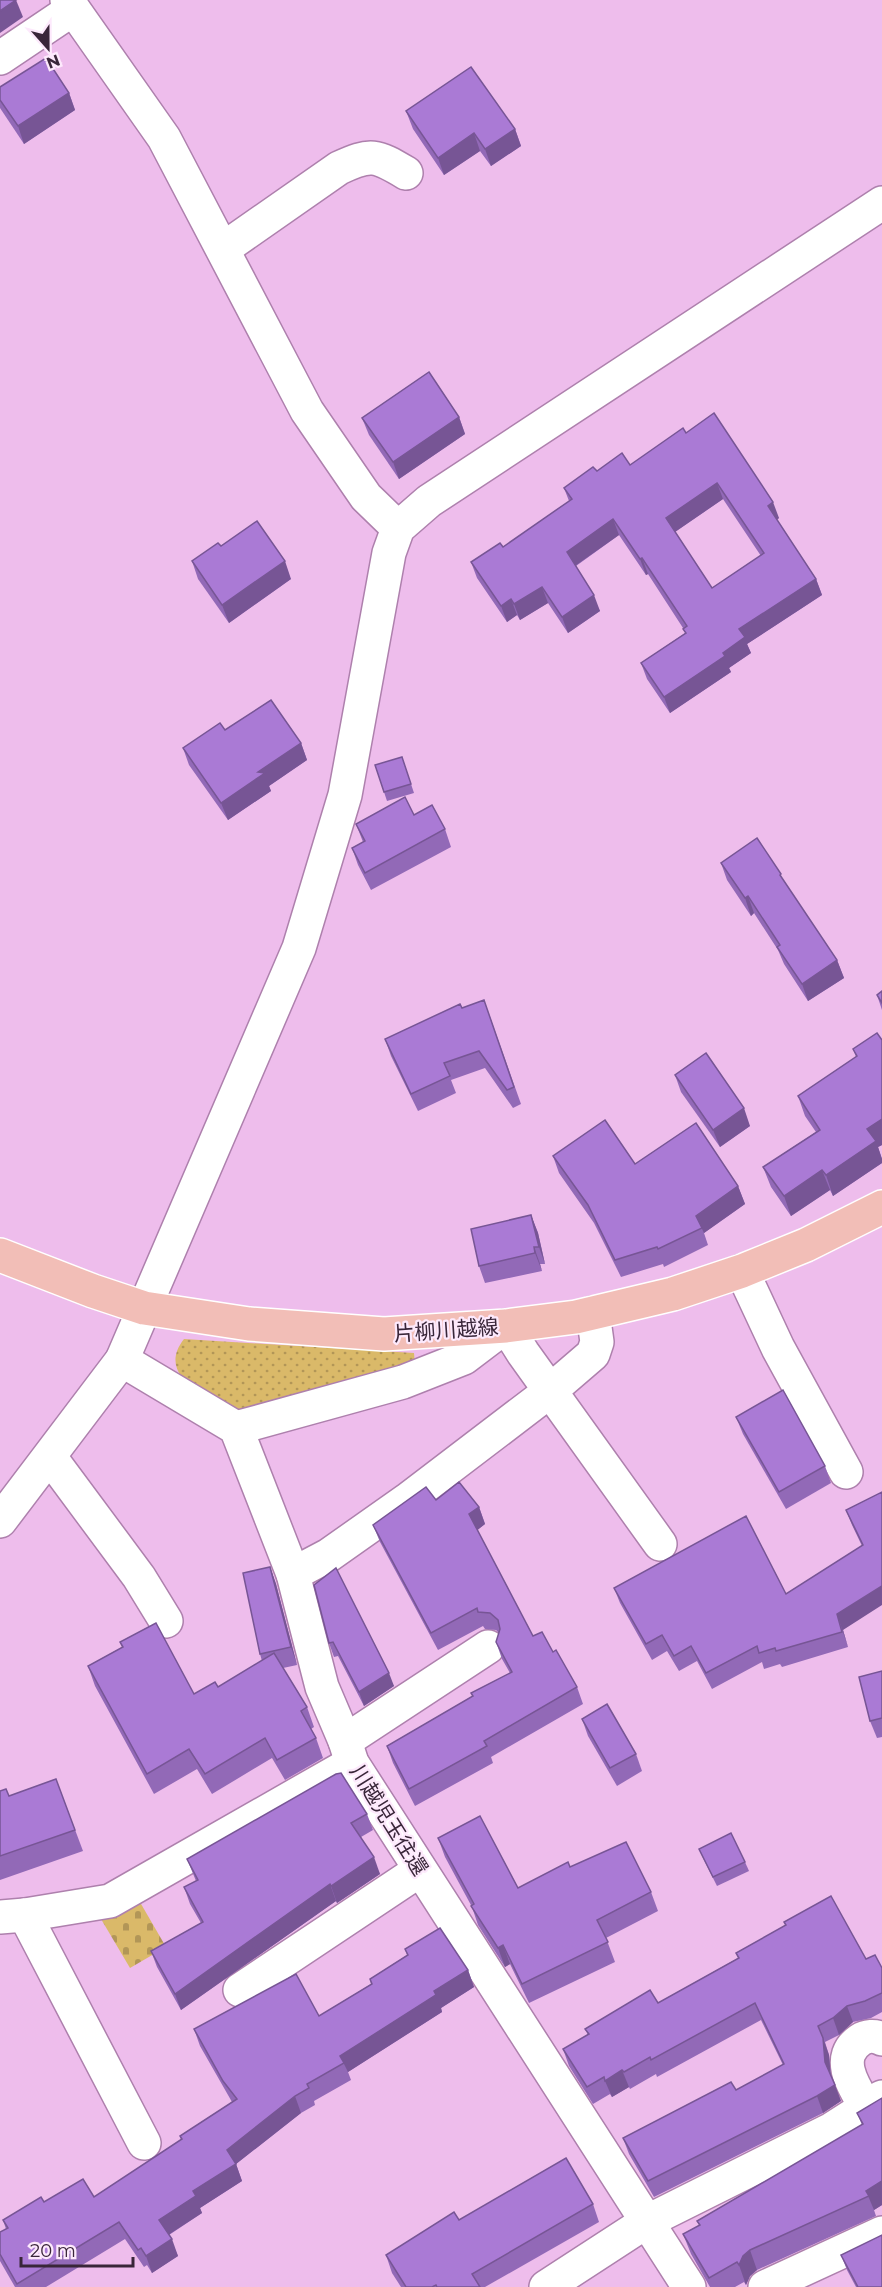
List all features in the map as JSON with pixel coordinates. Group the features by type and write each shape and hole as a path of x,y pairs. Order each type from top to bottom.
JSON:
{"main road":[{"name":"片柳川越線","path":"0,1255 144,1308 249,1324 384,1334 506,1326 593,1313 673,1294 742,1271 806,1245 882,1207"}],"street":[{"path":"0,58 70,4 164,138 307,411 366,497 398,528"},
{"path":"223,249 339,168 358,159 382,158 406,173"},
{"path":"0,1521 122,1360 299,948 345,795 389,553 398,528 429,501 882,203"},
{"path":"742,1271 778,1348 846,1472"},
{"path":"293,1574 329,1555 407,1500 550,1391 593,1354 597,1342 593,1313"},
{"path":"122,1360 236,1428 403,1382 464,1358 506,1326 660,1544"},
{"name":"川越児玉往還","path":"236,1428 293,1574 322,1687 348,1752 420,1870 689,2287"},
{"path":"50,1457 139,1577 166,1621"},
{"path":"144,2143 12,1916 110,1901 348,1752 488,1647"},
{"path":"240,1990 420,1870"},
{"path":"546,2287 645,2222 832,2129 874,2102 851,2082 846,2064 850,2048 862,2038 876,2036 882,2038"},
{"path":"765,2287 882,2234"}],"green space":[{"path":"184,1339 414,1353 415,1364 233,1415 198,1393 180,1375 176,1364 177,1352"},
{"path":"137,1897 166,1947 130,1968 101,1919"}],"building":[{"path":"0,0 16,0 0,11"},
{"path":"46,58 69,93 18,126 0,100 0,87"},
{"path":"471,67 515,129 485,149 474,133 438,158 406,111"},
{"path":"429,372 459,417 393,462 362,418"},
{"path":"714,413 773,502 768,506 816,579 739,629 745,637 723,653 725,656 664,697 641,663 686,633 683,629 687,626 613,519 567,552 594,595 562,617 542,587 514,604 511,599 501,606 471,562 500,543 503,547 572,499 564,488 593,467 597,471 622,453 630,465 683,428 686,433","holes":["717,483 764,553 712,588 666,518"]},
{"path":"257,521 285,561 222,605 192,561 218,543 221,546"},
{"path":"271,700 301,743 258,772 265,773 221,803 183,748 220,723 225,730"},
{"path":"402,757 411,784 384,792 375,765"},
{"path":"405,797 414,815 432,805 445,829 365,873 352,848 365,841 356,824"},
{"path":"757,838 837,960 802,984 777,947 780,945 748,896 745,898 721,863"},
{"path":"882,991 882,1003 877,995"},
{"path":"484,1000 514,1087 507,1090 479,1051 444,1063 450,1076 411,1094 385,1039 460,1004 462,1008"},
{"path":"877,1033 882,1040 882,1119 867,1129 876,1141 826,1175 822,1170 784,1196 763,1167 820,1130 798,1096 857,1056 853,1049"},
{"path":"706,1053 744,1108 713,1130 675,1075"},
{"path":"605,1120 635,1164 696,1123 738,1186 696,1216 702,1228 658,1249 657,1247 615,1260 588,1205 553,1156"},
{"path":"531,1215 539,1247 534,1247 535,1253 479,1266 471,1229"},
{"path":"783,1390 825,1466 779,1492 736,1417"},
{"path":"459,1482 479,1507 469,1514 533,1636 542,1632 553,1652 556,1650 577,1687 484,1741 487,1746 409,1789 387,1746 473,1696 471,1693 512,1672 496,1642 500,1629 498,1620 490,1613 478,1612 477,1608 431,1633 373,1525 426,1487 436,1500"},
{"path":"882,1492 882,1586 837,1614 842,1632 776,1651 775,1648 759,1653 757,1646 706,1673 691,1646 674,1656 662,1635 646,1644 614,1588 746,1516 786,1594 863,1545 846,1510"},
{"path":"270,1567 291,1647 260,1654 243,1573"},
{"path":"336,1568 389,1673 359,1692 333,1642 329,1643 314,1585"},
{"path":"156,1623 194,1694 215,1682 218,1687 274,1653 307,1707 301,1711 316,1738 277,1760 265,1738 205,1774 189,1749 147,1774 88,1666 123,1647 120,1642"},
{"path":"882,1671 882,1718 870,1721 859,1677"},
{"path":"607,1704 636,1754 610,1768 582,1719"},
{"path":"341,1773 367,1814 351,1823 374,1857 331,1886 330,1884 175,1994 151,1951 203,1922 184,1887 198,1880 187,1859"},
{"path":"56,1779 75,1830 0,1856 0,1791 6,1789 9,1796"},
{"path":"480,1816 518,1888 568,1862 570,1867 626,1842 651,1892 597,1920 608,1942 522,1984 503,1945 498,1948 471,1906 474,1904 438,1838"},
{"path":"731,1833 745,1862 713,1877 699,1849"},
{"path":"831,1896 866,1959 875,1955 882,1968 882,1993 847,2006 833,2018 818,2026 823,2038 825,2062 835,2085 648,2181 623,2138 731,2082 736,2090 784,2064 755,2003 651,2060 650,2057 624,2072 622,2070 605,2081 604,2077 587,2087 563,2049 589,2034 585,2029 650,1990 658,2003 739,1958 736,1953 786,1925 784,1922"},
{"path":"440,1928 468,1970 434,1991 436,1995 340,2056 344,2063 307,2084 309,2088 295,2096 227,2150 236,2164 193,2191 196,2196 159,2220 172,2239 146,2256 141,2248 138,2250 119,2222 17,2284 0,2254 0,2232 8,2228 3,2220 41,2197 44,2202 83,2179 94,2197 182,2139 180,2136 237,2099 223,2081 194,2029 296,1974 319,2016 372,1984 370,1979 408,1955 405,1949"},
{"path":"882,2098 882,2181 866,2191 869,2196 750,2250 743,2256 739,2265 737,2262 709,2278 683,2234 700,2225 697,2221 863,2124 857,2113"},
{"path":"566,2158 593,2204 472,2274 480,2287 437,2287 436,2285 406,2287 386,2255 454,2212 459,2220"},
{"path":"882,2235 882,2287 858,2287 841,2255"}]}
